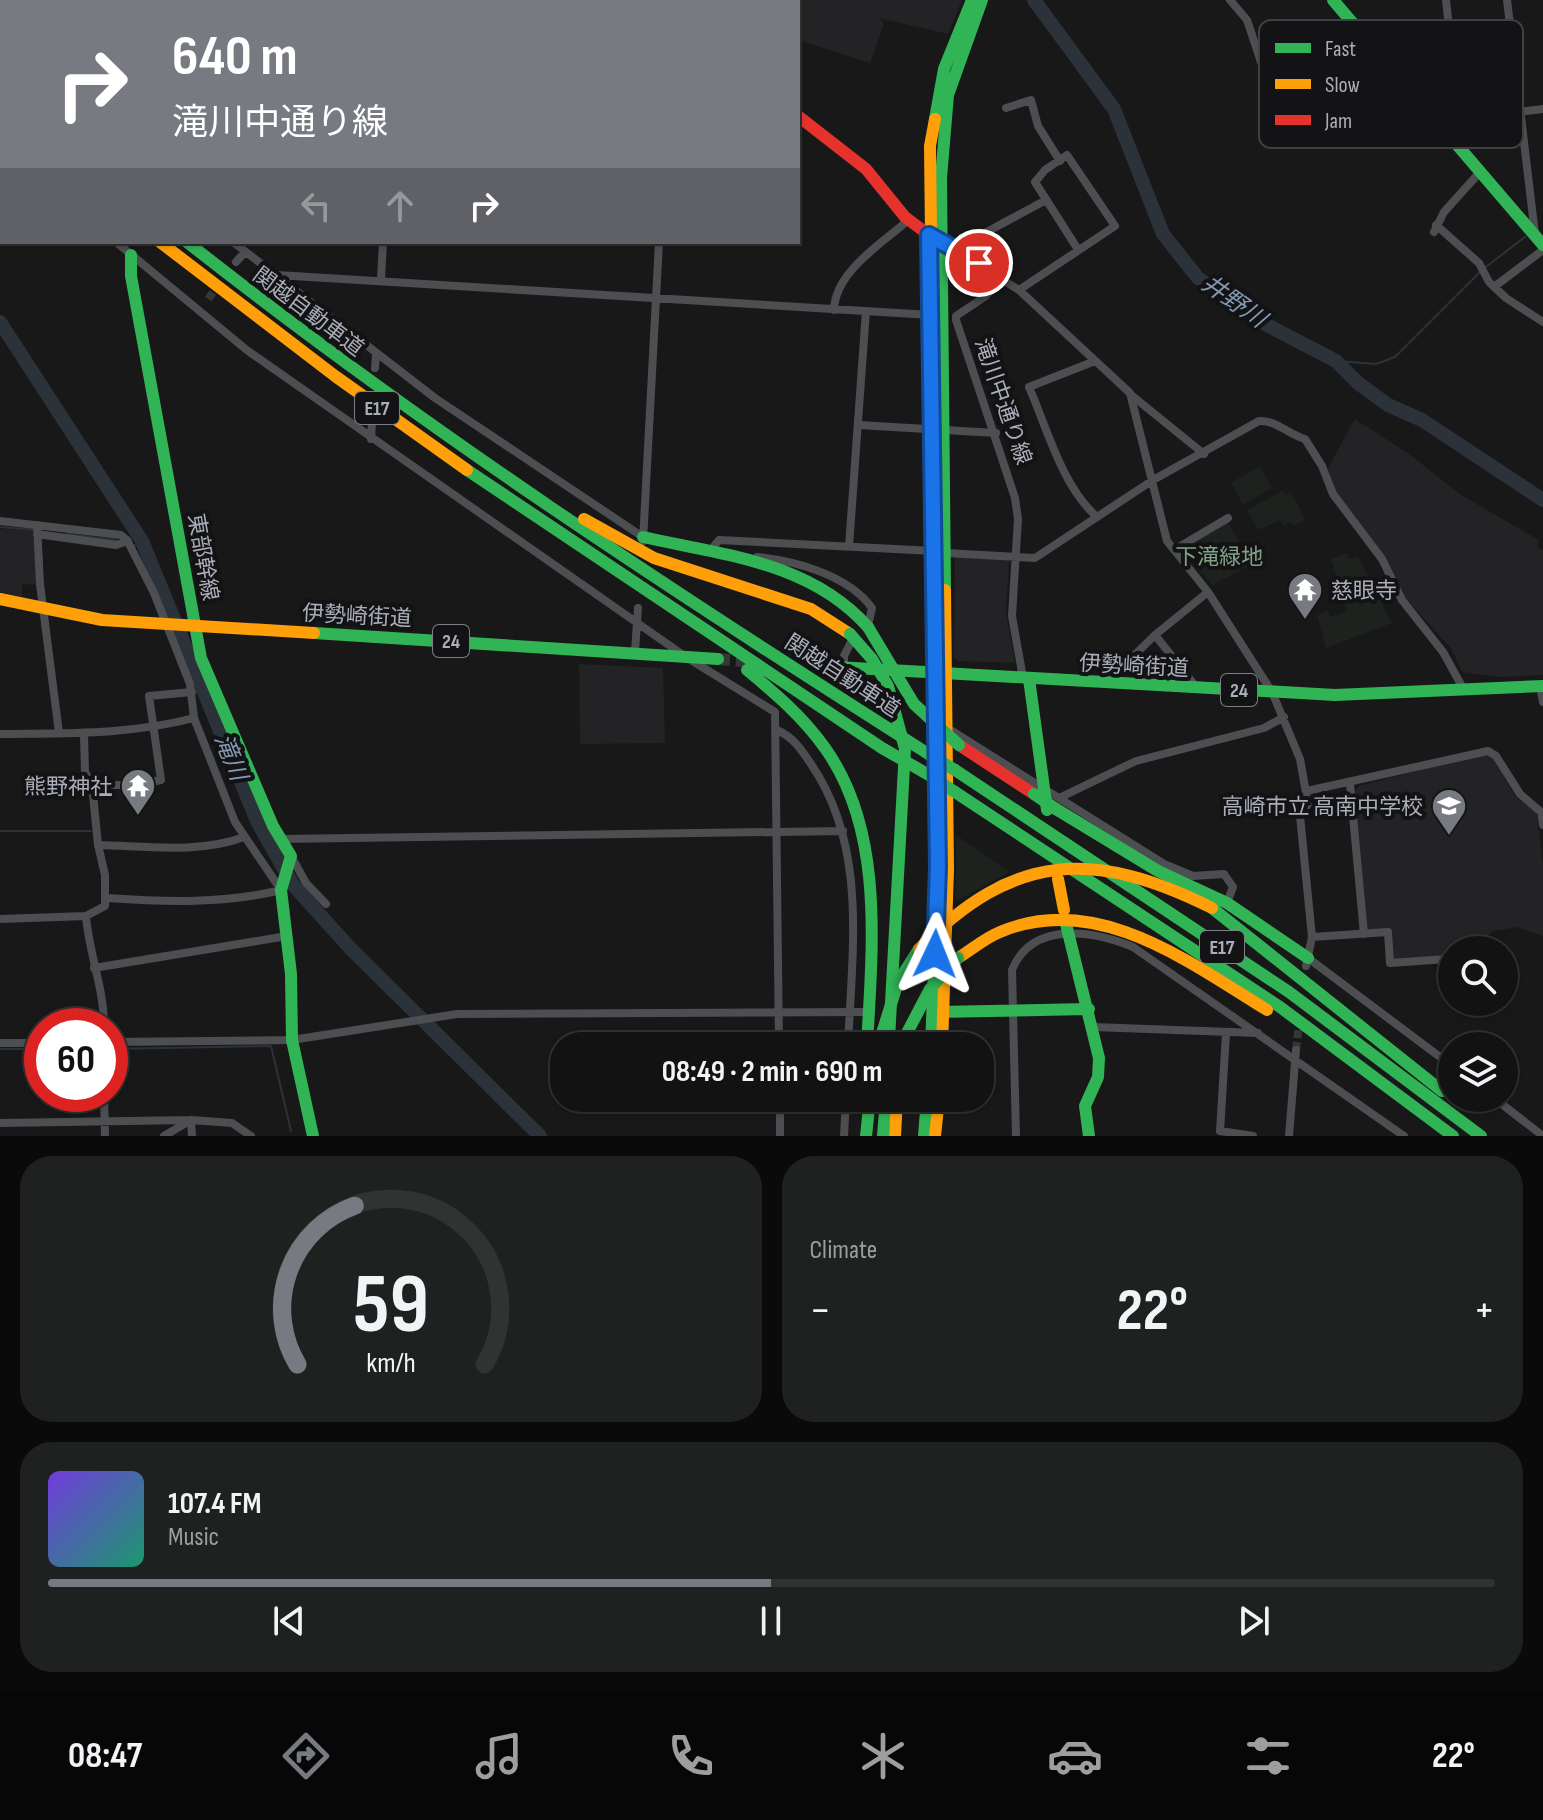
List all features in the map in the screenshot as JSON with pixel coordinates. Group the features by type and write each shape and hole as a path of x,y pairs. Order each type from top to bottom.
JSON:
{"main road":[{"path":"941,1032 938,867 940,552 932,122 944,69 972,0"},
{"path":"938,429 931,315 941,162 948,95 982,0"},
{"path":"1333,0 1349,20"},
{"path":"800,118 824,141 874,176 906,222 935,238"},
{"path":"1459,148 1540,243"},
{"name":"関越自動車道","path":"163,244 322,369 602,564 1194,947 1453,1136"},
{"name":"関越自動車道","path":"190,244 332,356 451,441 613,551 955,770 1289,992 1481,1136"},
{"name":"東部幹線","path":"132,249 131,276 179,625 205,670 291,859"},
{"path":"451,441 654,558 788,599 860,631 914,704 959,745 1038,790 1054,806 1158,871 1227,903 1307,962"},
{"path":"643,539 708,552 820,583 851,606 870,656 889,688 900,720 905,749 886,1032"},
{"path":"602,564 637,596 735,661 782,698 809,727 842,777 858,816 870,872 867,1032"},
{"name":"伊勢崎街道","path":"0,599 46,610 179,625 718,659"},
{"name":"伊勢崎街道","path":"819,666 1335,695 1541,686"},
{"name":"滝川中通り線","path":"1026,679 1038,790"},
{"path":"291,859 282,884 292,1040 313,1136"},
{"path":"888,1032 898,982 919,949 954,913 982,893 1011,880 1057,868 1128,871 1165,883 1236,924 1494,1136"},
{"path":"1058,879 1064,910"},
{"path":"908,1032 930,989 958,958 995,934 1026,923 1069,918 1107,923 1154,942 1367,1071"},
{"path":"1067,929 1089,1009 1099,1068 1085,1106 1089,1136"},
{"path":"939,1011 1089,1009"},
{"path":"934,1032 939,1011"},
{"path":"866,1136 867,1112"},
{"path":"883,1136 885,1112"},
{"path":"895,1136 896,1112"},
{"path":"924,1136 926,1112"},
{"path":"935,1136 938,1112"}],"street":[{"path":"1230,0 1247,20 1259,56"},
{"path":"1446,0 1448,20"},
{"path":"1507,0 1509,20"},
{"path":"1006,108 1031,100 1038,126 1060,161"},
{"path":"1523,111 1543,109"},
{"path":"1494,287 1540,243 1523,131"},
{"path":"1019,290 1115,224 1070,156 1045,170 1035,182 1077,248"},
{"path":"1480,172 1435,228 1483,270 1494,287 1543,322"},
{"path":"957,248 1046,200"},
{"path":"834,310 839,286 848,274 906,222"},
{"path":"935,238 957,248 1019,290 1130,393 1204,454"},
{"path":"235,244 376,355 643,539"},
{"path":"381,279 383,244"},
{"path":"643,539 659,244"},
{"path":"132,249 248,351 686,657 775,712 779,1032"},
{"path":"236,262 245,252"},
{"path":"277,275 931,315"},
{"name":"滝川中通り線","path":"1001,278 986,296 956,316 956,320 996,433 1015,498 1018,519 1012,616 1026,679"},
{"path":"199,309 208,299"},
{"path":"849,546 866,311"},
{"path":"375,368 376,355"},
{"path":"1095,361 1029,387 1084,506 1096,516"},
{"path":"1130,393 1167,541 1208,592 1272,692 1300,759 1308,804 1300,816 1312,937 1307,962 1438,1056"},
{"path":"708,552 719,540 1035,558 1153,480 1259,421 1270,420 1290,435 1305,439 1322,466 1333,494 1382,559 1402,600 1443,652 1465,691"},
{"path":"371,439 372,422"},
{"path":"858,425 996,433"},
{"path":"1174,550 1228,518"},
{"path":"0,521 37,530 121,535 128,541 179,625 194,718 244,837 282,884 252,898 188,901 107,898"},
{"path":"37,530 59,733"},
{"path":"1113,683 1114,675 1155,635 1208,592"},
{"path":"635,652 638,608"},
{"path":"844,667 844,656 860,631"},
{"path":"1155,635 1197,688"},
{"path":"1541,686 1543,702"},
{"path":"92,785 137,785 161,780 149,696 192,692"},
{"path":"1054,806 1136,761 1264,728 1284,717"},
{"path":"0,734 84,734 153,729 194,718"},
{"path":"777,730 790,735 819,775 843,831 853,901 849,1032"},
{"path":"952,731 1038,790"},
{"path":"0,919 86,916 101,910 107,898 92,785 85,772 84,734"},
{"path":"1307,791 1350,784 1488,751 1496,756 1520,794 1541,812 1543,825"},
{"path":"1350,784 1364,934"},
{"path":"1054,806 1193,876 1224,874 1233,887 1227,903"},
{"path":"280,839 843,831"},
{"path":"98,845 186,847 230,843 244,837"},
{"path":"291,859 306,883 326,904"},
{"path":"86,916 104,1008"},
{"path":"1016,1136 1012,970 1018,956 1028,946 1067,929 1103,935 1133,947 1259,1033 1296,1054 1399,1134"},
{"path":"1312,937 1388,932 1390,963 1438,960"},
{"path":"94,968 287,936"},
{"path":"890,1013 939,1011"},
{"path":"128,1042 292,1040 433,1015 863,1012"},
{"path":"1093,1027 1259,1033"},
{"path":"1226,1034 1220,1131 1253,1136"},
{"path":"0,1043 24,1043"},
{"path":"1289,1136 1296,1054"},
{"path":"104,1112 105,1136"},
{"path":"780,1112 780,1136"},
{"path":"844,1136 845,1112"},
{"path":"1516,1112 1539,1127 1543,1136"},
{"path":"164,1136 191,1120"},
{"path":"191,1120 192,1136"},
{"path":"0,1123 191,1120 232,1123 251,1136"}],"shaded area":[{"path":"802,0 962,0 948,34 879,18 884,24 870,63 800,41"},
{"path":"1355,419 1409,454 1461,495 1539,540 1537,547 1543,550 1543,675 1499,677 1462,672 1451,648 1405,598 1385,557 1337,494 1328,468"},
{"path":"0,529 33,531 37,585 22,584 22,597 0,592"},
{"path":"955,555 1009,559 1006,613 1015,663 958,661 954,657"},
{"path":"579,664 663,668 665,743 580,744"},
{"name":"高崎市立 高南中学校","path":"1482,754 1493,759 1516,798 1536,811 1543,864 1543,936 1517,927 1493,931 1486,936 1438,936 1438,957 1392,959 1390,930 1369,930 1366,927 1354,792 1359,786"}],"green space":[{"path":"1260,466 1272,488 1243,505 1231,483"},
{"path":"1283,491 1286,495 1291,492 1305,520 1294,526 1291,522 1283,526 1280,520 1258,530 1247,510"},
{"name":"下滝緑地","path":"1228,522 1251,565 1212,585 1183,550"},
{"path":"1347,553 1349,559 1358,557 1392,623 1326,648 1317,615 1328,611 1330,617 1347,611 1331,559"},
{"path":"956,837 959,837 1010,872 956,901"}],"waterway":[{"name":"井野川","path":"1034,0 1114,109 1163,234 1198,278 1265,324 1336,361 1358,383 1388,405 1422,420 1543,500"},
{"path":"1486,267 1526,236"},
{"path":"1336,361 1376,364 1395,357 1481,271"},
{"name":"滝川","path":"0,322 142,541 257,821 293,885 351,949 540,1136"},
{"path":"0,527 33,530"},
{"path":"67,534 116,540"},
{"path":"134,545 145,548"},
{"path":"0,831 91,831"},
{"path":"128,1049 271,1046 291,1131"},
{"path":"0,1049 24,1049"}],"tunnel":[{"path":"208,299 219,285"},
{"path":"718,659 752,662"},
{"path":"1296,1050 1299,1023"}],"traffic: fast":[{"path":"935,119 944,69 972,0"},
{"path":"945,590 941,178 948,95 982,0"},
{"path":"1333,0 1350,20"},
{"path":"1460,148 1543,245"},
{"path":"190,244 459,444 740,633 930,755"},
{"path":"131,255 131,276 201,658 273,826 291,856 281,890 291,974 292,1040 313,1136"},
{"path":"467,470 882,748 929,775"},
{"path":"932,1032 938,867 934,499"},
{"path":"643,537 734,556 793,575 845,605 868,627"},
{"path":"868,627 914,704 959,745"},
{"path":"314,633 718,659"},
{"path":"850,634 872,659 888,686 905,749 889,1032"},
{"path":"819,666 1335,695 1543,686"},
{"path":"747,670 789,706 817,737 844,781 858,816 866,854 872,931 868,1032"},
{"path":"1029,679 1047,810"},
{"path":"930,755 955,770"},
{"path":"955,770 1289,992 1481,1136"},
{"path":"929,775 955,792"},
{"path":"955,792 1280,1007 1453,1136"},
{"path":"1034,794 1056,809"},
{"path":"1056,809 1158,871 1227,903 1308,958"},
{"path":"1212,908 1438,1088"},
{"path":"1066,924 1099,1058 1098,1077 1085,1106 1089,1136"},
{"path":"882,1032 898,982 919,949"},
{"path":"908,1031 930,989 958,958"},
{"path":"936,1012 1089,1009"},
{"path":"866,1136 869,1112"},
{"path":"883,1136 885,1112"},
{"path":"924,1136 926,1112"}],"traffic: slow":[{"path":"934,499 930,146 935,119"},
{"path":"163,244 335,376 467,470"},
{"path":"584,519 654,558 811,609 850,634"},
{"path":"942,1032 948,870 945,590"},
{"path":"0,599 102,620 314,633"},
{"path":"919,949 954,917 988,893 1022,878 1056,870 1092,869 1130,876 1212,908"},
{"path":"1058,879 1064,910"},
{"path":"958,958 1000,932 1036,922 1071,920 1106,926 1174,953 1267,1010"},
{"path":"895,1136 896,1112"},
{"path":"935,1136 938,1112"}],"traffic: jam":[{"path":"800,118 866,169 905,217 929,235"},
{"path":"959,745 1034,794"}],"place":[{"name":"慈眼寺","path":"1305,621"},
{"name":"熊野神社","path":"138,817"},
{"name":"高崎市立 高南中学校","path":"1449,837"}],"route":[{"path":"935,954 938,867 929,235 979,263"}]}
